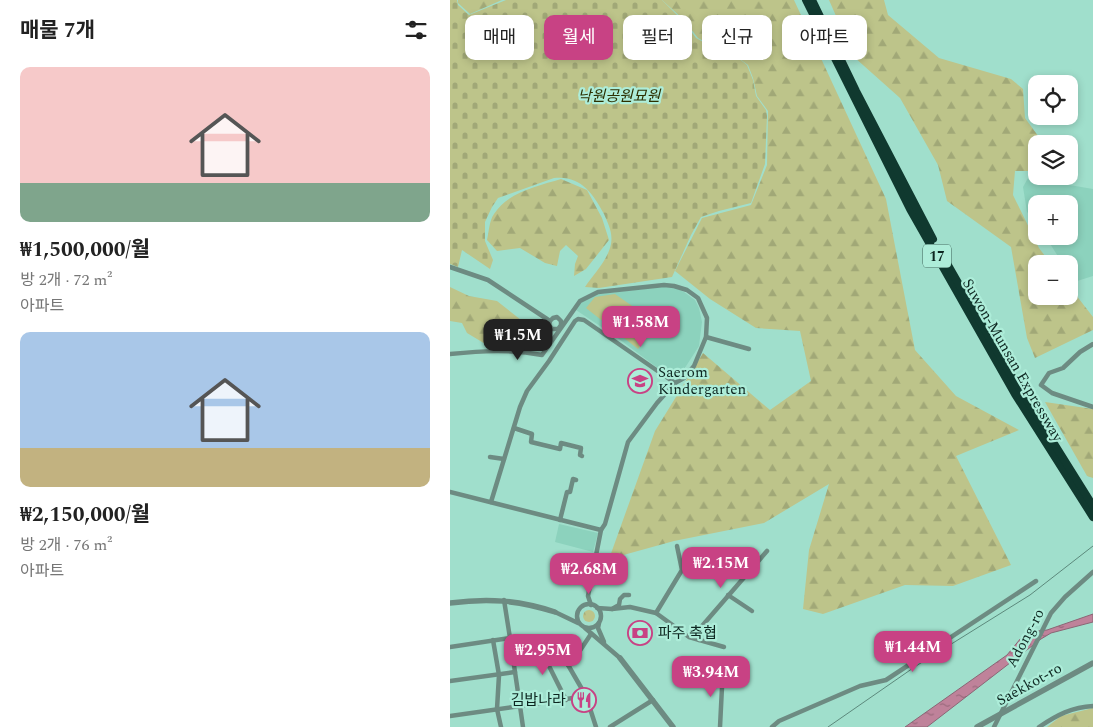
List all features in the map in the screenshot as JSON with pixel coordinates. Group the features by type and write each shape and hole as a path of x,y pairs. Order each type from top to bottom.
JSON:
{"highway":[{"name":"Suwon-Munsan Expressway","path":"806,0 914,216 1015,394 1088,503"},
{"name":"Suwon-Munsan Expressway","path":"812,0 856,91 935,243 1088,503 1093,517"}],"street":[{"path":"450,267 498,285 550,321"},
{"path":"542,355 580,301 598,292 664,285 674,286 687,290 698,298 707,318 706,337 694,366 657,403 628,442 605,524 601,530 585,605"},
{"path":"554,317 559,318 561,321 560,327 557,330 552,329 549,325 554,317"},
{"path":"491,502 520,407 530,385 549,362 572,324 578,319 581,319 675,383"},
{"path":"706,337 748,349"},
{"path":"1093,344 1080,352 1063,368 1049,373 1041,385 1052,393 1093,407"},
{"path":"450,354 502,351 525,352 542,355 549,362"},
{"path":"514,428 532,434 531,442 560,449 561,443 582,448 580,455 582,456"},
{"path":"490,457 504,459"},
{"path":"560,520 567,492 570,492 573,479 576,480"},
{"path":"450,492 601,530"},
{"path":"656,613 682,570 677,546"},
{"path":"698,640 702,626 767,550"},
{"name":"Adong-ro","path":"994,727 1051,613 1065,597 1093,572"},
{"path":"772,727 778,722 860,686 886,680 1036,581"},
{"path":"612,609 619,605 620,599 624,595 630,595"},
{"path":"728,595 752,611"},
{"path":"588,596 591,604 600,612 598,628 604,643"},
{"path":"450,603 474,600 504,600 533,605 555,612 583,626 592,627 600,620"},
{"path":"504,600 523,727"},
{"path":"591,604 580,608 577,614 578,620 591,634 620,658 673,727"},
{"path":"597,608 630,607 656,613 690,637 724,648"},
{"path":"567,617 577,614"},
{"path":"568,665 571,664 591,634"},
{"path":"450,647 510,638 545,647 564,658 586,696 596,727"},
{"path":"494,640 499,675 497,709 501,727"},
{"path":"545,647 545,658 566,700"},
{"name":"Saekkot-ro","path":"977,727 1093,663"},
{"path":"720,669 722,687 720,727"},
{"path":"450,682 515,672"},
{"path":"450,715 586,696"},
{"path":"610,727 653,700"},
{"path":"1040,727 1060,713 1093,706"}],"shaded area":[{"path":"1028,178 1028,185 1069,185 1093,189 1093,276 1078,281 1078,255 1057,255 1051,245 1078,245 1078,195 1028,195 1028,213 1023,187"},
{"path":"663,287 675,288 695,300 702,322 699,346 679,377 671,378 615,336 576,310 581,302 597,294"},
{"path":"559,524 598,533 593,552 555,542"}],"green space":[{"name":"낙원공원묘원","path":"450,0 457,0 458,5 469,15 506,0 662,0 677,15 623,15 623,60 692,60 692,33 702,41 702,60 741,60 747,65 753,80 756,96 766,110 765,164 751,203 701,217 672,277 599,288 585,287 604,261 609,250 611,244 610,228 600,206 585,187 571,179 563,178 554,178 498,198 485,222 485,241 493,260 490,269 462,250 458,267 450,264"},
{"path":"458,0 502,0 470,14 458,3"},
{"path":"662,0 794,0 801,15 782,15 782,60 822,60 886,199 915,350 956,396 1019,430 956,456 1011,565 953,586 905,585 823,614 803,609 809,550 829,484 764,523 674,541 609,559 655,431 703,353 770,410 811,381 800,331 756,328 710,299 675,271 702,218 751,205 767,165 768,111 757,96 748,65 741,60 772,60 772,15 702,15 702,40 692,30 692,15 679,15"},
{"path":"829,0 884,0 888,15 939,58 1011,79 1023,89 1025,118 1028,125 1030,125 1037,135 1028,135 1028,171 1015,171 1013,195 1028,226 1028,245 1038,245 1044,255 1028,255 1028,305 1078,305 1078,298 1093,317 1093,330 1035,358 1027,338 1011,247 947,201 938,165 900,98 857,60 867,60 867,15 836,15"},
{"path":"561,179 587,190 602,218 609,240 586,269 574,276 578,256 566,245 560,251 557,266 545,263 520,248 497,251 487,240 492,217 507,200 533,187"},
{"path":"450,287 469,296 497,301 530,327 547,336 535,346 487,345 467,333 462,323 450,321"},
{"path":"615,294 651,319 654,329 638,349 586,308 595,297"},
{"path":"1045,402 1093,409 1093,478 1087,476"},
{"path":"591,610 594,611 594,621 587,622 584,621 583,614 584,611"},
{"path":"1093,708 1093,727 1047,727 1061,716"}],"water":[{"path":"1093,614 1093,622 1051,633 1041,639 927,727 905,727 1007,655 1021,638 1037,631 1047,630"}],"railway":[{"path":"828,727 916,666 1030,595 1093,546"}],"place":[{"name":"Saerom Kindergarten","path":"640,381"},
{"name":"파주 축협","path":"640,633"},
{"name":"김밥나라","path":"584,700"}]}
